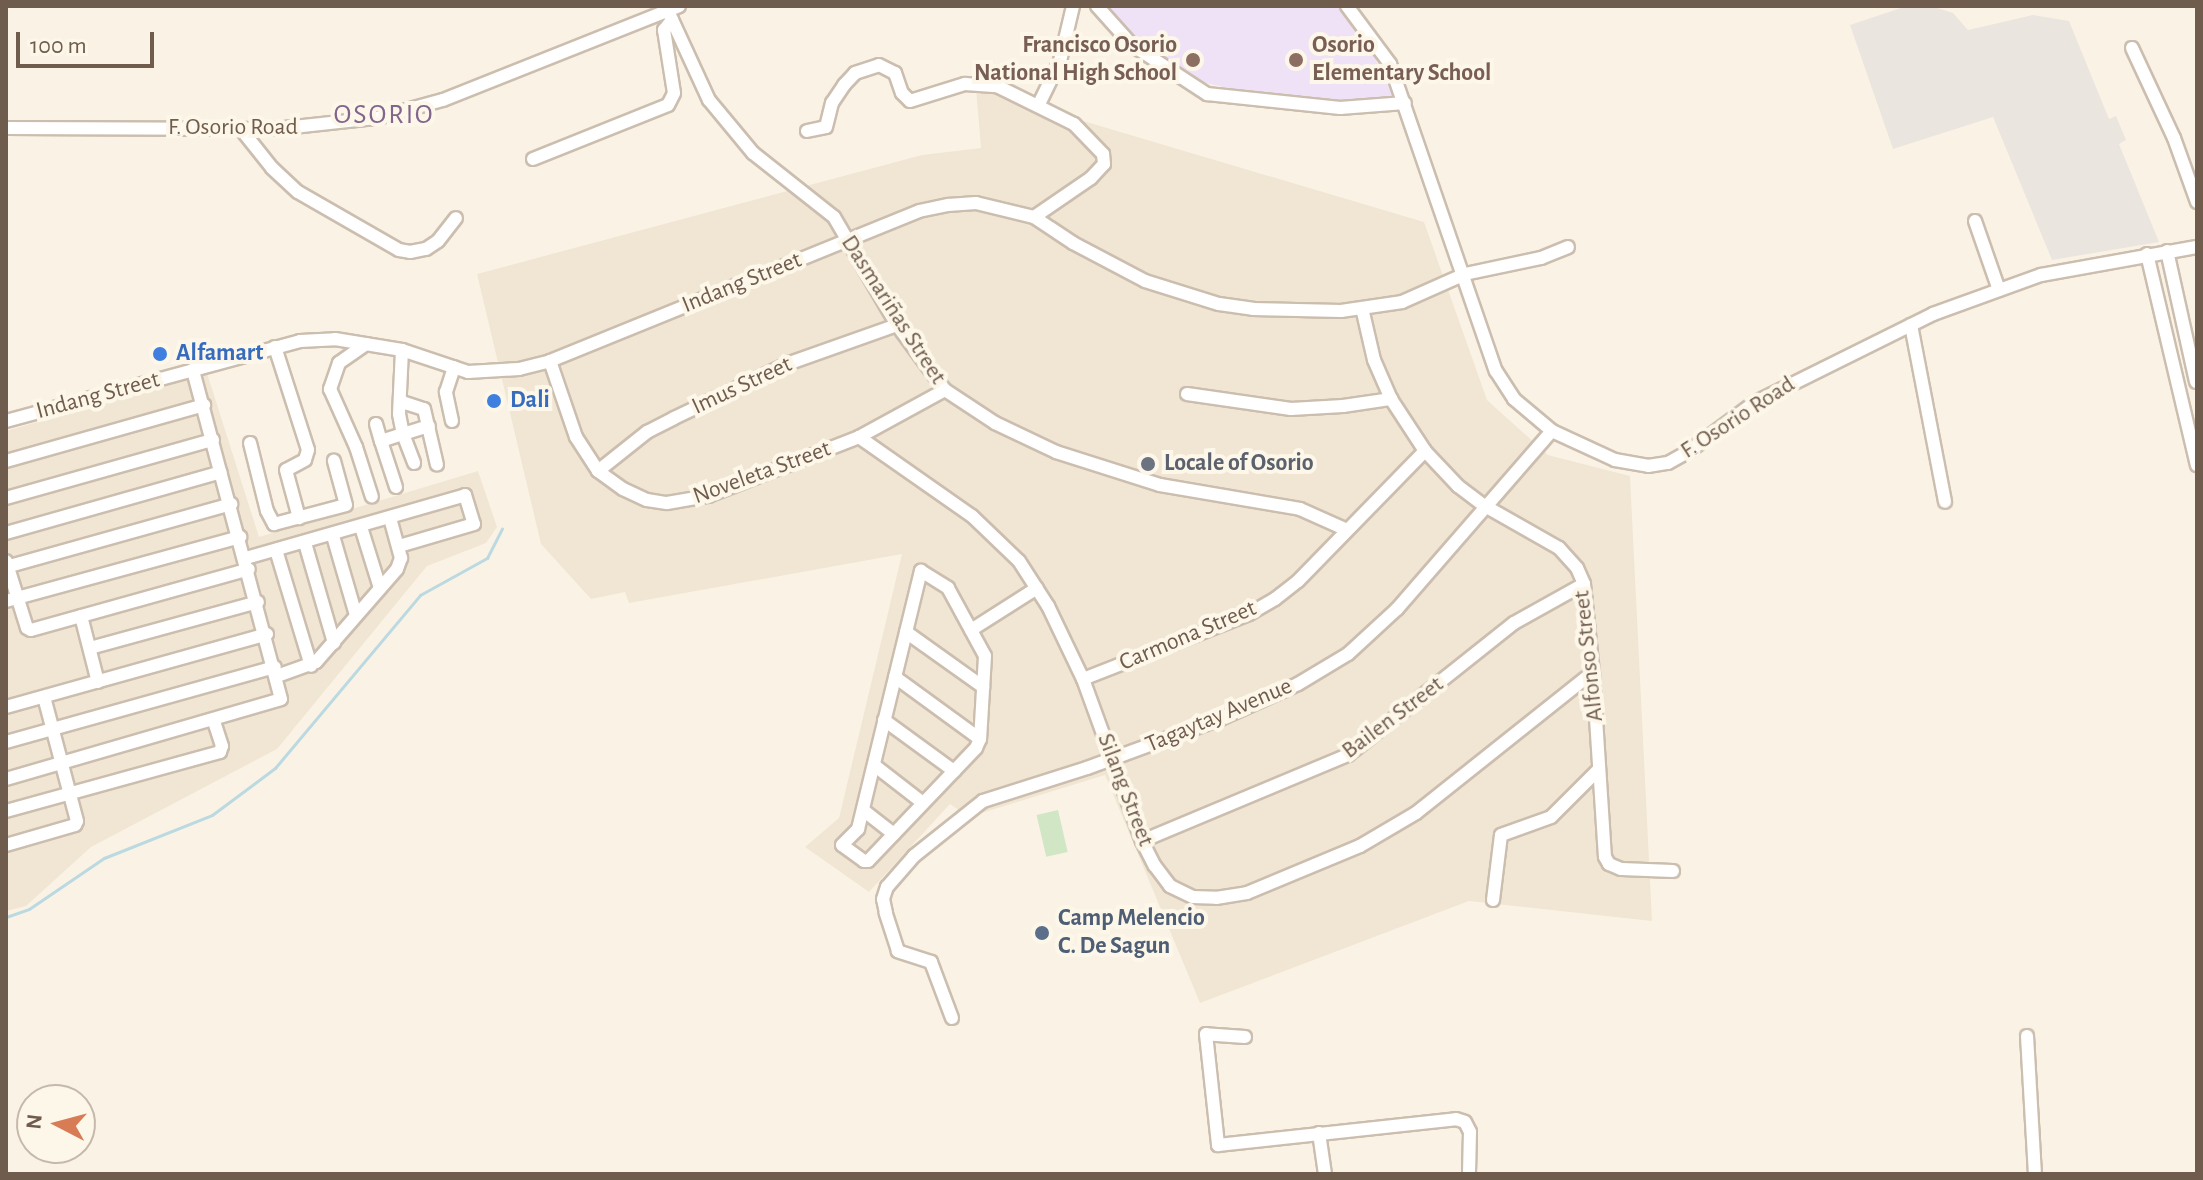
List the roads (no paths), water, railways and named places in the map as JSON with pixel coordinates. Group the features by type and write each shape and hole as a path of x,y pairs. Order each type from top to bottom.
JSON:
{"street":[{"path":"1039,104 1060,61 1073,6"},
{"path":"1097,6 1132,45 1207,94 1340,108 1405,103"},
{"name":"F. Osorio Road","path":"1347,6 1390,64 1496,371 1514,399 1552,431 1615,460 1648,466 1668,463 1688,452 1754,403 1911,325 1999,290 2041,275 2197,247"},
{"path":"533,159 668,105 674,93 664,30 673,12"},
{"name":"F. Osorio Road","path":"6,128 241,129 326,126 377,118 443,100 673,12"},
{"name":"Dasmariñas Street","path":"673,12 709,100 753,153 831,214 897,325 945,390 995,423 1056,452 1160,485 1300,509 1347,530"},
{"path":"2132,48 2174,138 2197,202"},
{"path":"807,131 826,127 832,103 855,73 879,65 895,73 902,93 910,101 965,84 997,86 1039,104 1074,124 1099,147 1104,164 1091,178 1034,217"},
{"path":"241,129 272,168 298,192 399,250 410,252 426,249 438,241 456,218"},
{"name":"Indang Street","path":"6,421 275,347 335,339 402,350 468,372 499,373 550,361 919,211 948,205 976,203 1034,217 1073,243 1145,281 1196,297 1253,309 1317,311 1402,302 1465,274 1541,258 1568,247"},
{"path":"1975,221 1999,290"},
{"path":"2167,251 2196,382"},
{"path":"2147,254 2197,465"},
{"name":"Alfonso Street","path":"1362,308 1374,360 1391,399 1425,451 1458,486 1485,506 1570,557 1584,584 1605,857 1609,864 1621,869 1673,871"},
{"name":"Imus Street","path":"598,471 647,432 674,418 787,364 897,325"},
{"path":"1911,325 1945,502"},
{"path":"366,344 339,363 330,389 356,447 372,497"},
{"path":"275,347 308,450 305,460 286,470 299,518"},
{"path":"402,350 402,402 399,414 414,463"},
{"name":"Noveleta Street","path":"550,361 576,437 598,471 623,489 647,500 686,502 859,437 945,390"},
{"path":"452,421 446,392 454,367"},
{"path":"6,779 279,702 282,694 267,634 193,370"},
{"path":"1187,394 1291,409 1391,399"},
{"path":"402,402 424,409 437,465"},
{"path":"6,461 204,405"},
{"path":"376,424 396,487"},
{"path":"381,441 429,426"},
{"name":"Tagaytay Avenue","path":"952,1018 931,962 898,951 883,899 887,887 935,837 983,801 1113,759 1259,701 1298,684 1348,654 1397,609 1552,431"},
{"name":"Silang Street","path":"859,437 995,534 1037,588 1083,679 1142,841 1170,886 1193,897 1216,898 1247,893 1360,846 1416,813 1593,672"},
{"path":"6,498 213,440"},
{"path":"250,443 270,521 274,524 348,503 334,461"},
{"name":"Carmona Street","path":"1083,679 1249,614 1298,581 1425,451"},
{"path":"6,533 221,472"},
{"path":"231,504 7,565 12,600 31,630 247,564 276,550 333,536 465,495 474,524 399,546"},
{"path":"6,742 276,672 311,666 400,564 399,546 390,518"},
{"path":"361,527 380,588"},
{"path":"333,536 356,615"},
{"path":"12,600 240,537"},
{"path":"305,543 334,643"},
{"path":"276,550 311,666"},
{"path":"921,571 948,588 985,656 980,739 954,771 868,861 842,845 858,829 906,632 921,571"},
{"name":"Bailen Street","path":"1142,841 1348,755 1514,623 1584,584"},
{"path":"971,630 1037,588"},
{"path":"90,648 258,602"},
{"path":"81,616 98,682"},
{"path":"906,632 983,687"},
{"path":"6,707 267,634"},
{"path":"895,677 980,739"},
{"path":"6,845 75,825 77,817 44,697"},
{"path":"884,720 954,771"},
{"path":"6,811 220,752 222,746 214,721"},
{"path":"874,765 923,803"},
{"path":"1493,900 1501,835 1551,817 1599,769"},
{"path":"863,810 894,834"},
{"path":"1245,1037 1206,1034 1218,1145 1456,1119 1465,1122 1470,1132 1469,1174"},
{"path":"2027,1036 2035,1174"},
{"path":"1319,1133 1325,1174"}],"waterway":[{"path":"6,917 29,909 104,858 212,815 275,768 420,595 487,558 502,529"}],"place":[{"name":"Francisco Osorio National High School","path":"1193,60"},
{"name":"Osorio Elementary School","path":"1296,60"},
{"name":"Alfamart","path":"160,354"},
{"name":"Dali","path":"494,401"},
{"name":"Locale of Osorio","path":"1148,464"},
{"name":"Camp Melencio C. De Sagun","path":"1042,933"}],"district":[{"name":"OSORIO","path":"384,115"}]}
